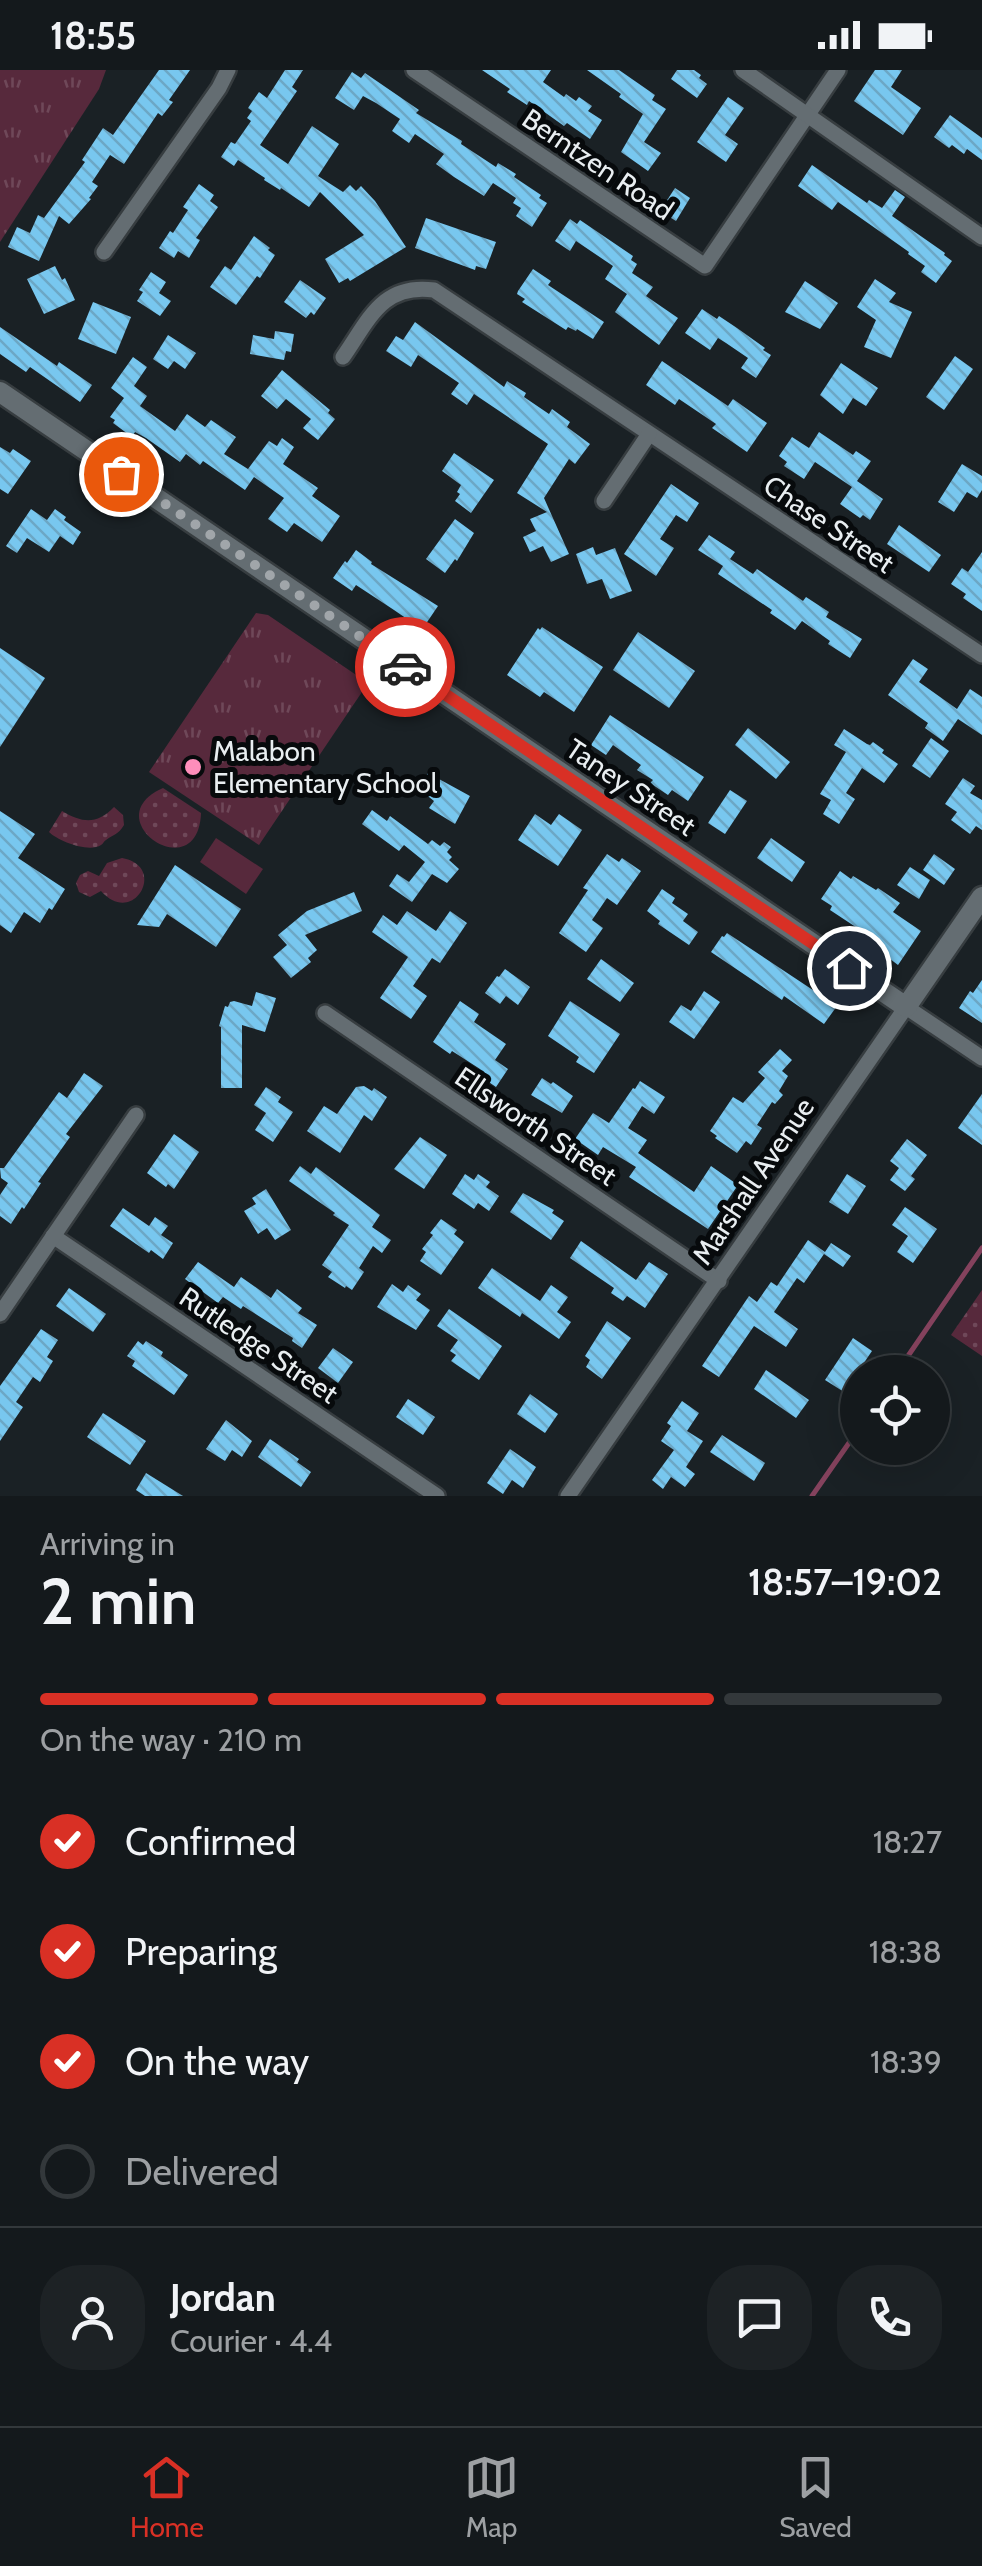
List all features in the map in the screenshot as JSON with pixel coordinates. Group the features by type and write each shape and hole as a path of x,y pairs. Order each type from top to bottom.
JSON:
{"street":[{"path":"104,252 228,70"},
{"name":"Berntzen Road","path":"414,70 705,266 807,115"},
{"path":"743,70 982,237"},
{"path":"807,115 838,70"},
{"name":"Chase Street","path":"343,357 378,306 390,296 418,288 434,290 982,655"},
{"name":"Taney Street","path":"0,392 982,1058"},
{"path":"604,501 649,434"},
{"name":"Marshall Avenue","path":"568,1496 982,896"},
{"name":"Ellsworth Street","path":"325,1013 718,1281"},
{"path":"0,1314 136,1115"},
{"name":"Rutledge Street","path":"53,1236 437,1496"}],"green space":[{"path":"0,70 106,70 99,89 0,242"},
{"path":"256,613 268,615 368,683 259,845 149,772"},
{"path":"163,788 201,813 196,835 184,846 169,847 143,830 139,816 144,801"},
{"path":"114,807 123,815 124,825 102,845 74,845 49,832 62,811 89,820 102,817"},
{"path":"216,838 263,869 246,894 200,862"},
{"path":"122,858 136,863 143,872 141,891 134,899 125,903 113,901 101,891 90,897 79,892 76,883 80,875 88,871 99,876 107,863"},
{"path":"982,1290 982,1356 951,1335"}],"building":[{"path":"159,70 190,70 169,100 173,102 162,116 158,113 124,164 110,155 92,182 98,186 91,199 69,224 59,216 39,261 8,247 17,227 30,233 38,215 44,218 85,162 82,160 103,128 113,135"},
{"path":"285,70 303,70 292,87 297,91 260,145 288,164 312,126 339,144 318,176 343,192 350,185 356,191 361,186 406,247 350,281 348,278 339,283 325,259 364,235 320,192 309,207 238,160 234,166 221,157 251,121 247,118 252,111 248,108 259,92 267,98"},
{"path":"482,70 551,70 543,82 564,97 566,94 576,101 579,97 592,106 588,111 602,120 590,139 529,101 527,105"},
{"path":"587,70 619,70 655,95 652,100 666,109 644,142 661,153 648,171 621,152 643,114"},
{"path":"677,70 694,70 701,75 699,78 707,84 697,98 671,79"},
{"path":"875,70 902,70 891,87 921,108 903,135 854,101"},
{"path":"352,72 361,78 365,73 419,110 416,113 496,167 498,163 516,174 514,177 541,195 539,198 547,203 532,227 516,216 521,208 513,203 516,198 493,183 484,196 454,177 436,164 444,154 415,134 409,143 392,131 400,119 376,103 363,96 354,110 335,98"},
{"path":"728,97 744,108 725,135 738,144 726,162 697,142"},
{"path":"950,115 982,138 982,160 967,149 964,154 952,145 949,148 934,137"},
{"path":"812,165 867,203 869,200 882,208 895,190 905,197 892,216 952,261 936,283 921,272 925,266 909,252 838,202 832,210 798,186"},
{"path":"199,184 214,195 210,201 218,207 196,238 200,240 189,258 178,251 174,258 159,248 188,210 183,207"},
{"path":"675,188 690,198 676,221 660,211"},
{"path":"426,218 496,242 486,269 476,266 475,270 415,248"},
{"path":"570,219 577,224 580,220 633,256 631,260 637,264 632,273 653,287 646,296 678,318 659,345 615,312 627,294 605,279 613,266 576,241 570,251 555,241"},
{"path":"254,236 275,255 236,305 210,287 225,266 231,270"},
{"path":"55,266 75,300 44,314 27,279"},
{"path":"533,269 551,281 548,285 604,322 593,339 577,329 566,330 522,302 525,299 518,291"},
{"path":"151,272 166,282 159,293 171,301 160,316 137,301"},
{"path":"875,279 896,293 889,302 912,312 891,358 864,347 876,320 857,307"},
{"path":"300,280 326,298 314,315 311,312 306,318 284,302"},
{"path":"805,281 838,303 820,329 785,312"},
{"path":"93,302 131,317 116,354 78,339"},
{"path":"702,309 737,328 771,355 756,378 741,368 748,358 726,343 718,338 710,350 685,333"},
{"path":"415,322 504,387 507,381 549,414 552,409 570,422 567,427 590,444 575,464 569,459 544,498 569,554 551,562 543,546 530,552 523,537 536,531 530,519 547,512 517,493 548,444 474,394 467,405 451,394 459,383 418,355 411,367 386,351 396,336 403,340"},
{"path":"0,327 92,385 80,402 30,367 26,372 0,354"},
{"path":"275,331 294,334 291,352 286,351 284,360 250,354 253,335 274,339"},
{"path":"168,335 196,353 185,369 174,361 168,369 153,359"},
{"path":"955,356 973,369 944,410 926,397"},
{"path":"133,357 147,367 134,386 147,396 140,406 175,431 187,414 205,427 211,420 236,437 224,454 248,469 269,441 277,446 282,438 294,447 283,464 318,488 312,496 340,516 322,542 294,523 287,532 268,519 284,498 254,477 245,490 203,461 200,465 186,454 180,462 146,438 135,432 132,437 113,423 115,420 110,417 124,398 111,388"},
{"path":"662,361 728,406 733,399 767,423 747,452 712,428 716,424 679,399 675,405 646,385"},
{"path":"841,363 878,388 866,406 853,398 843,414 820,395"},
{"path":"282,370 330,410 328,413 335,419 318,440 303,428 311,419 286,399 277,409 261,396"},
{"path":"819,432 853,455 856,451 871,461 857,481 883,499 870,520 840,504 852,487 815,462 804,479 784,466 787,462 779,456 792,437 809,448"},
{"path":"0,447 10,453 13,449 31,461 8,494 0,489"},
{"path":"454,453 494,480 471,513 455,501 461,485 442,471"},
{"path":"962,464 982,476 982,490 977,498 967,492 954,512 938,502"},
{"path":"671,484 699,503 687,522 676,515 660,539 674,548 656,576 624,554"},
{"path":"31,509 47,520 55,509 66,517 64,520 81,532 73,545 60,536 49,552 27,538 17,553 6,546"},
{"path":"455,519 474,533 445,573 426,559"},
{"path":"899,525 941,555 929,572 887,544"},
{"path":"709,535 735,552 730,559 753,574 757,569 803,601 806,597 829,612 826,617 862,639 850,658 802,621 795,630 718,574 723,566 698,550"},
{"path":"593,547 596,555 615,548 632,591 610,599 602,579 587,584 576,554"},
{"path":"356,550 371,564 438,606 417,637 405,628 410,621 356,585 352,591 333,578"},
{"path":"982,552 982,611 951,584 962,568 968,572"},
{"path":"542,627 603,667 574,712 544,692 540,697 507,675"},
{"path":"638,632 695,671 669,708 613,670"},
{"path":"0,648 45,678 0,747"},
{"path":"913,659 928,669 919,682 957,709 970,689 982,697 982,735 958,719 943,741 925,728 928,723 888,695"},
{"path":"610,715 704,777 688,801 672,790 668,795 650,783 653,780 637,770 641,765 613,745 606,755 591,745"},
{"path":"748,728 790,762 776,779 735,745"},
{"path":"844,729 867,744 873,742 898,764 884,783 862,768 846,793 855,799 839,824 823,814 831,800 820,794 846,752 834,745"},
{"path":"931,738 949,751 930,778 912,766"},
{"path":"428,773 470,796 455,824 429,808 434,801 419,789"},
{"path":"963,778 975,786 970,793 982,800 982,830 976,826 970,834 951,820 957,812 945,804"},
{"path":"730,790 747,801 725,834 708,823"},
{"path":"372,810 387,821 390,816 428,844 432,840 440,846 444,842 451,847 447,852 452,857 449,860 459,869 447,883 432,874 412,902 389,886 397,874 409,882 425,862 404,845 399,851 362,824"},
{"path":"0,811 35,834 18,858 65,889 40,923 24,912 11,933 0,925"},
{"path":"535,814 551,825 559,814 582,830 558,866 518,840"},
{"path":"771,838 805,862 792,882 757,858"},
{"path":"607,854 619,862 622,858 641,871 617,905 607,898 592,920 603,928 586,952 559,933"},
{"path":"934,854 955,869 944,885 923,870"},
{"path":"175,865 241,909 216,947 167,914 159,927 137,925"},
{"path":"910,867 930,880 919,899 897,885"},
{"path":"840,871 900,903 893,912 921,931 898,965 882,953 886,947 830,910 832,906 821,899"},
{"path":"662,889 675,898 672,903 688,914 683,921 698,932 689,945 658,924 660,921 647,911"},
{"path":"354,892 362,911 305,935 317,950 308,958 311,962 291,978 273,957 287,945 278,935 307,911"},
{"path":"407,911 436,931 450,911 467,923 440,963 432,958 413,986 427,996 411,1019 380,998 408,957 372,932 383,915 397,925"},
{"path":"727,933 837,1006 824,1024 711,952"},
{"path":"601,959 634,983 620,1002 587,979"},
{"path":"505,969 530,987 518,1005 506,996 500,1004 485,993"},
{"path":"982,980 982,1023 959,1008"},
{"path":"704,991 720,1002 694,1039 669,1022 681,1005 691,1011"},
{"path":"256,992 276,998 265,1032 242,1025 242,1088 221,1088 219,1026 225,1006 234,1001 252,1006"},
{"path":"460,1001 479,1014 474,1022 506,1044 495,1060 508,1069 496,1087 477,1074 480,1069 433,1042"},
{"path":"570,1001 620,1034 594,1073 576,1062 579,1057 548,1036"},
{"path":"780,1049 792,1060 782,1071 788,1076 779,1091 783,1095 775,1104 772,1102 757,1125 762,1128 751,1145 746,1141 737,1153 710,1131 733,1097 743,1103 765,1078 758,1072"},
{"path":"84,1073 103,1086 66,1134 70,1137 11,1224 0,1216 0,1195 8,1183 1,1178 0,1168 4,1168 59,1092 67,1098"},
{"path":"542,1078 573,1096 562,1113 531,1095"},
{"path":"640,1081 665,1097 654,1114 642,1106 628,1128 647,1140 638,1153 694,1192 711,1166 738,1185 708,1229 629,1177 636,1167 603,1147 598,1155 575,1139 593,1113 609,1123"},
{"path":"364,1086 387,1097 372,1121 364,1115 340,1153 307,1131 324,1106 337,1114 356,1087"},
{"path":"266,1087 293,1112 273,1142 255,1130 266,1113 254,1105"},
{"path":"982,1094 982,1145 958,1128"},
{"path":"174,1134 199,1152 174,1189 147,1173"},
{"path":"420,1137 447,1155 424,1189 394,1169"},
{"path":"907,1139 927,1155 905,1191 890,1180 899,1168 890,1161"},
{"path":"300,1166 311,1174 316,1167 380,1215 372,1227 391,1240 382,1253 373,1246 359,1268 364,1272 352,1290 328,1277 332,1272 322,1265 349,1225 289,1181"},
{"path":"465,1174 474,1180 478,1174 490,1182 486,1187 499,1196 489,1211 478,1203 474,1209 452,1194"},
{"path":"847,1174 866,1186 848,1214 829,1202"},
{"path":"266,1189 291,1230 275,1240 267,1228 258,1234 244,1211 256,1204 252,1198"},
{"path":"523,1193 554,1210 552,1213 564,1221 551,1240 510,1212"},
{"path":"905,1207 937,1229 913,1263 897,1252 908,1236 892,1225"},
{"path":"123,1208 149,1226 155,1217 168,1226 161,1235 173,1243 163,1259 110,1226"},
{"path":"441,1219 457,1230 454,1234 464,1242 441,1275 420,1261 426,1252 422,1249 433,1235 430,1233"},
{"path":"808,1240 825,1252 831,1243 851,1256 843,1267 824,1254 804,1283 797,1278 774,1312 798,1329 786,1347 754,1326 719,1377 702,1366 749,1296 757,1302 771,1282 777,1286"},
{"path":"581,1241 636,1280 649,1262 668,1274 645,1308 627,1296 623,1301 611,1293 614,1288 570,1258"},
{"path":"198,1262 234,1287 241,1277 271,1298 277,1289 302,1308 298,1313 317,1325 302,1348 243,1306 241,1309 223,1297 218,1303 185,1279"},
{"path":"492,1268 540,1301 551,1285 568,1297 557,1312 571,1322 559,1339 478,1288"},
{"path":"392,1284 403,1292 408,1285 421,1294 416,1300 430,1310 416,1330 377,1307"},
{"path":"69,1288 106,1314 93,1332 56,1306"},
{"path":"449,1309 502,1346 479,1380 451,1361 456,1355 450,1351 458,1340 437,1326"},
{"path":"607,1321 631,1338 602,1379 586,1367 590,1360 585,1356"},
{"path":"41,1329 58,1340 47,1357 53,1361 40,1382 33,1377 16,1402 23,1407 0,1441 0,1386"},
{"path":"853,1338 872,1351 869,1355 842,1355"},
{"path":"138,1341 143,1345 146,1341 163,1352 161,1356 188,1375 174,1395 132,1366 135,1361 127,1356"},
{"path":"333,1348 353,1362 338,1383 318,1368"},
{"path":"840,1358 840,1389 825,1380"},
{"path":"766,1370 809,1400 796,1418 754,1389"},
{"path":"530,1394 558,1414 545,1433 517,1414"},
{"path":"408,1399 435,1417 423,1435 396,1417"},
{"path":"682,1401 699,1413 687,1431 703,1441 686,1467 695,1474 685,1487 671,1477 663,1489 652,1480 674,1450 661,1441 671,1426 667,1423"},
{"path":"103,1413 146,1441 130,1465 87,1437"},
{"path":"226,1420 252,1441 242,1457 232,1450 225,1461 206,1449"},
{"path":"722,1435 765,1463 754,1481 710,1452"},
{"path":"270,1439 311,1472 301,1487 258,1457"},
{"path":"510,1449 536,1467 523,1488 512,1480 503,1494 487,1483"},
{"path":"146,1473 183,1496 145,1496 136,1490"}],"waterway":[{"path":"909,1355 982,1248"},
{"path":"812,1496 840,1456"}],"way so far":[{"path":"121,474 405,667"}],"place":[{"name":"Malabon Elementary School","path":"193,767"}],"route":[{"path":"405,667 849,968"}]}
